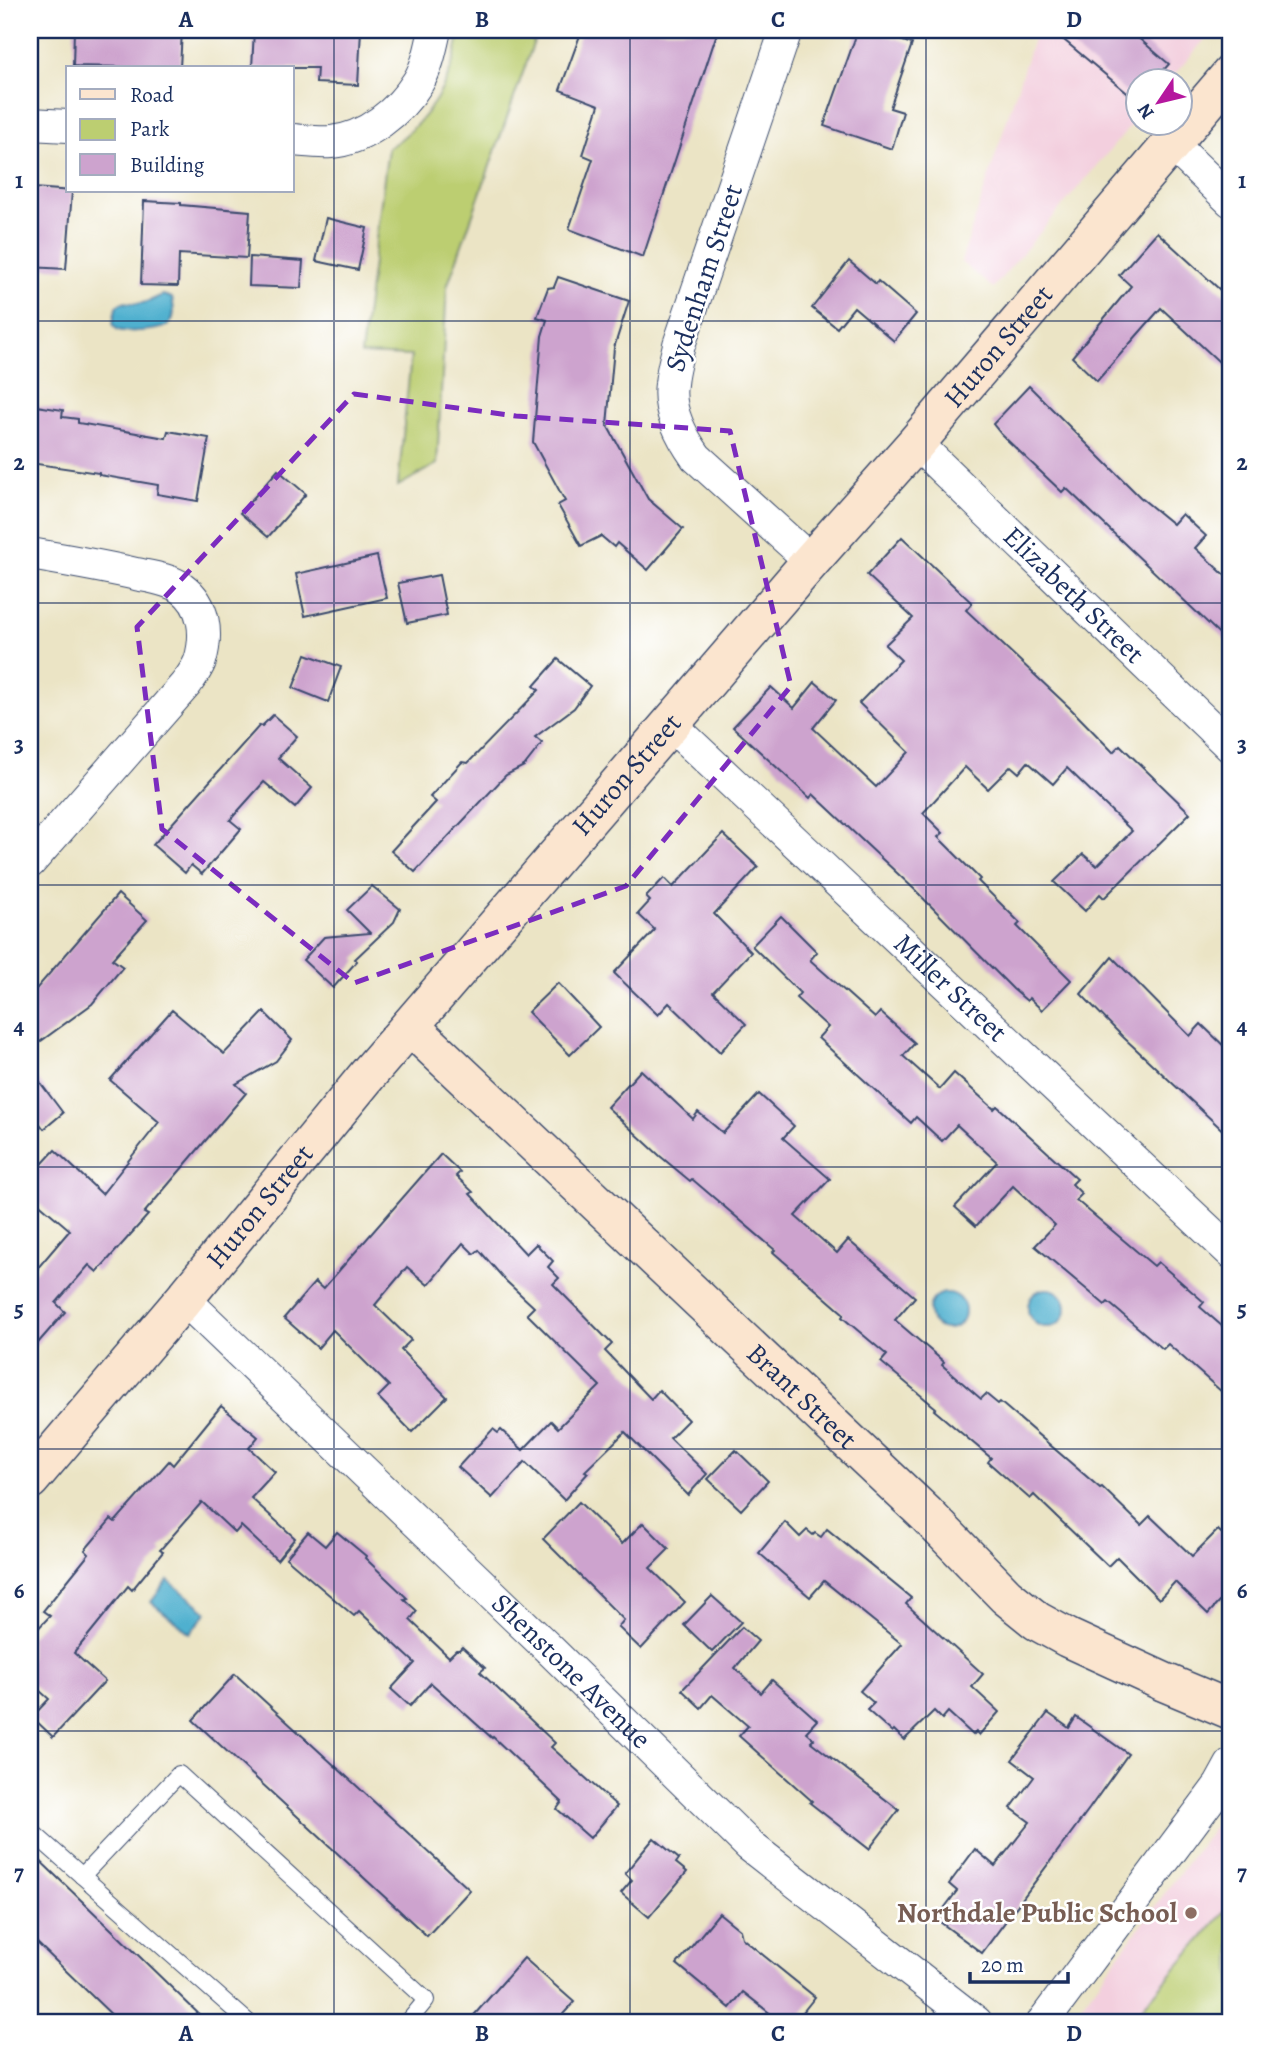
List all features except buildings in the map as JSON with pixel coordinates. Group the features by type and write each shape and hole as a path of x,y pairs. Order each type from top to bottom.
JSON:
{"main road":[{"name":"Huron Street","path":"30,1480 184,1299 362,1081 916,443 1231,74"},
{"name":"Brant Street","path":"410,1026 926,1514 1006,1596 1037,1621 1068,1638 1231,1710"}],"street":[{"path":"294,140 330,142 366,132 386,118 419,81 429,59 436,30"},
{"name":"Sydenham Street","path":"786,30 679,345 670,386 671,403 684,439 696,457 811,561"},
{"path":"30,124 66,126"},
{"path":"1172,145 1231,201"},
{"name":"Elizabeth Street","path":"916,443 1231,747"},
{"path":"30,554 125,571 179,586 195,600 204,620 204,643 199,663 186,684 30,862"},
{"name":"Miller Street","path":"670,724 1231,1252"},
{"name":"Shenstone Avenue","path":"184,1299 750,1846 976,2022"},
{"path":"1043,2022 1220,1786 1231,1765"}],"lane":[{"path":"82,1876 178,1774 426,2000 408,2022"},
{"path":"30,1830 248,2022"}],"highlighted area":[{"path":"354,394 516,416 730,431 791,686 626,886 354,983 162,829 137,627"}],"shaded area":[{"path":"1036,30 1213,30 1182,66 1124,66 1124,134 993,288 961,262"},
{"name":"Northdale Public School","path":"1231,1804 1231,2022 1069,2022"}],"green space":[{"path":"460,30 538,30 447,287 437,464 398,486 411,356 361,354 388,148 419,122 436,99 449,75"},
{"path":"1231,1904 1231,2022 1130,2022"}],"water":[{"path":"163,295 172,298 173,316 168,325 153,330 132,331 119,330 113,325 120,303 140,303"},
{"path":"1047,1289 1060,1295 1066,1308 1060,1321 1047,1327 1034,1321 1028,1308 1034,1295"},
{"path":"947,1293 960,1298 965,1311 960,1324 947,1329 934,1324 929,1311 934,1298"},
{"path":"168,1580 207,1612 190,1633 151,1602"}],"place":[{"name":"Northdale Public School","path":"1191,1913"}]}
